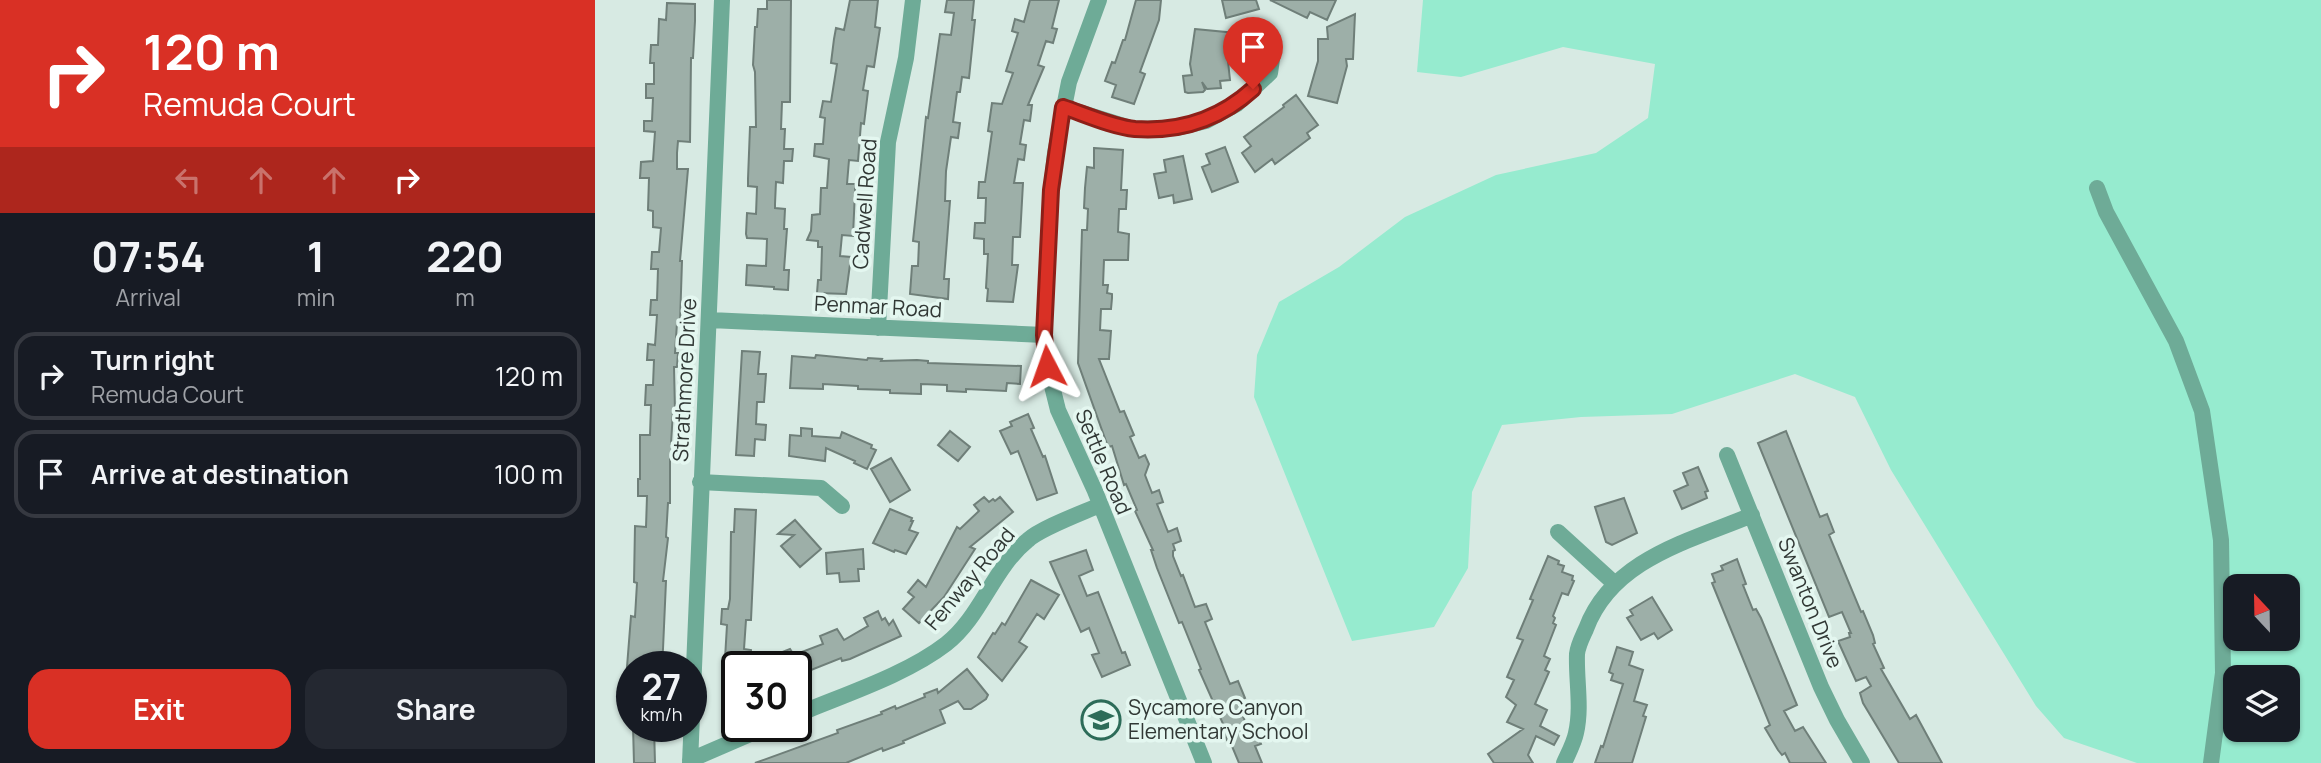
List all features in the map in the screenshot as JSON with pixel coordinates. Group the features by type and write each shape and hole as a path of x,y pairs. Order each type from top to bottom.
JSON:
{"street":[{"name":"Strathmore Drive","path":"690,761 722,0"},
{"name":"Cadwell Road","path":"878,328 888,142 906,58 913,0"},
{"name":"Settle Road","path":"1099,0 1063,107 1051,190 1044,335 1047,366 1058,410 1100,505 1204,763"},
{"path":"1063,107 1133,129 1177,128 1206,121 1237,104 1270,73 1273,52"},
{"path":"2097,188 2106,212 2176,341 2202,411 2221,553 2224,673 2211,763"},
{"name":"Penmar Road","path":"710,320 1044,335"},
{"name":"Swanton Drive","path":"1727,455 1821,687 1862,763"},
{"path":"700,482 821,488 842,506"},
{"name":"Fenway Road","path":"812,708 909,667 946,644 965,624 999,573 1028,539 1100,505"},
{"path":"1564,763 1576,734 1579,697 1577,651 1595,608 1614,583 1643,561 1752,515"},
{"path":"1558,532 1614,583"},
{"path":"690,761 733,742"}],"green space":[{"path":"1423,0 2321,0 2321,763 2137,763 2064,738 2036,706 1891,470 1855,397 1795,374 1672,414 1581,417 1502,425 1472,492 1468,568 1434,627 1352,641 1254,397 1257,355 1279,302 1339,267 1405,217 1496,175 1596,153 1648,118 1655,64 1563,47 1461,77 1417,72"}],"building":[{"path":"767,0 791,0 790,102 782,102 781,129 785,129 784,149 793,149 792,161 784,161 783,183 776,182 775,204 775,208 785,209 784,229 787,229 784,270 789,270 788,290 746,285 747,265 766,266 767,239 747,238 746,234 747,213 756,214 757,187 748,186 750,127 756,127 753,65 755,27 758,9 767,9"},
{"path":"850,0 878,0 875,27 880,28 874,67 867,66 863,90 868,91 864,124 861,123 858,161 849,160 847,184 855,184 853,236 842,235 840,256 851,257 846,294 817,293 818,280 821,280 822,247 818,247 818,241 807,240 811,231 812,215 820,214 821,188 827,188 829,159 814,156 815,144 823,144 825,118 820,117 823,101 831,102 837,64 831,63 836,28 844,30"},
{"path":"947,0 974,0 972,20 975,20 969,78 962,77 960,92 957,92 953,122 960,123 958,138 951,137 946,171 945,201 950,201 944,279 949,279 948,299 910,294 912,266 918,266 919,242 913,241 926,117 928,118 940,34 951,35 954,13 945,12"},
{"path":"1030,0 1059,0 1052,28 1057,29 1053,43 1046,41 1038,65 1044,67 1028,105 1032,105 1030,121 1024,120 1020,144 1026,145 1024,160 1018,159 1014,183 1023,183 1020,237 1013,237 1012,265 1018,265 1013,302 987,301 988,254 984,254 984,239 974,238 975,223 985,223 986,198 978,198 979,182 985,182 992,132 988,131 992,103 1002,104 1013,73 1006,71 1018,33 1012,31 1015,19 1024,22"},
{"path":"1136,0 1161,0 1159,20 1140,72 1145,74 1134,104 1112,97 1116,85 1105,81 1125,40"},
{"path":"1222,0 1256,0 1259,9 1226,18"},
{"path":"1270,0 1336,0 1327,20 1310,12 1307,18"},
{"path":"667,3 695,4 690,142 678,141 677,153 677,169 688,169 680,261 680,323 677,323 675,353 678,353 677,367 674,367 675,411 663,581 666,581 663,649 628,651 631,616 635,617 637,583 634,582 635,526 646,527 647,496 638,496 640,435 650,435 651,405 645,405 646,385 653,385 654,360 647,360 648,344 655,345 657,315 650,315 651,300 657,300 658,269 651,269 652,252 659,252 661,228 653,227 653,211 648,210 649,178 640,178 641,162 653,161 655,132 644,131 644,121 652,121 653,98 646,98 646,84 654,84 654,63 650,63 651,45 658,45 659,19 666,20"},
{"path":"1355,14 1353,59 1346,59 1347,66 1337,103 1308,96 1318,61 1318,39 1328,39 1327,27"},
{"path":"1195,29 1236,33 1234,53 1227,52 1230,80 1220,81 1221,88 1207,89 1202,82 1205,90 1203,92 1185,92 1183,76 1192,75 1190,64"},
{"path":"1296,95 1318,125 1307,133 1310,138 1275,164 1272,159 1255,172 1242,153 1251,146 1244,137"},
{"path":"1225,147 1238,182 1212,192 1202,167 1210,164 1206,154"},
{"path":"1094,148 1123,150 1121,190 1127,190 1126,209 1119,209 1118,232 1129,234 1128,260 1104,260 1103,285 1108,285 1107,293 1112,294 1112,298 1111,309 1101,309 1100,330 1111,331 1109,359 1099,359 1120,412 1124,411 1134,435 1130,437 1139,458 1145,455 1149,464 1145,475 1152,493 1159,490 1163,502 1157,504 1168,532 1177,528 1181,541 1173,544 1173,556 1195,607 1206,604 1212,619 1205,622 1230,684 1238,681 1245,698 1237,701 1246,724 1252,722 1261,744 1255,746 1262,763 1239,763 1229,739 1227,740 1222,727 1224,726 1199,670 1201,669 1182,622 1179,623 1157,568 1153,550 1135,511 1137,510 1126,484 1124,485 1112,446 1108,447 1078,363 1082,230 1087,230 1088,209 1084,208 1085,188 1087,167 1094,168"},
{"path":"1183,156 1192,199 1174,203 1173,195 1159,198 1154,174 1166,172 1164,160"},
{"path":"742,351 760,352 758,374 766,374 764,402 757,402 756,424 766,425 765,440 755,439 754,456 736,455"},
{"path":"816,355 882,359 881,361 917,360 928,363 1021,366 1020,384 1007,383 1006,391 966,389 966,392 947,391 947,385 921,384 921,394 890,393 890,390 823,384 823,389 790,388 792,356 815,358"},
{"path":"1028,414 1034,428 1031,429 1043,457 1045,456 1057,493 1037,500 1018,451 1011,454 1000,431 1012,426 1010,422"},
{"path":"801,428 812,429 812,436 840,438 842,432 872,445 871,448 876,450 867,469 826,448 825,461 789,456 790,435 801,436"},
{"path":"950,431 970,447 958,461 938,445"},
{"path":"1786,431 1820,517 1827,514 1834,532 1829,535 1873,635 1873,644 1884,668 1881,669 1910,719 1916,715 1942,763 1899,763 1863,703 1860,693 1871,686 1866,677 1856,681 1838,641 1850,637 1851,633 1842,612 1829,617 1758,443"},
{"path":"891,458 910,490 890,502 871,469"},
{"path":"1698,467 1708,491 1705,492 1707,498 1682,509 1674,491 1688,485 1683,473"},
{"path":"984,497 989,502 1000,497 1013,512 970,547 975,549 944,597 919,623 903,609 914,597 908,592 918,580 926,587 957,527 960,529 979,511 974,505"},
{"path":"1624,498 1637,533 1612,545 1606,542 1595,507"},
{"path":"735,509 756,510 751,620 746,620 744,649 751,651 725,651 727,625 721,624 722,609 728,609 730,599 731,532 734,532"},
{"path":"890,509 912,518 909,530 918,533 906,554 873,543"},
{"path":"795,520 821,549 800,567 781,546 794,535 778,534"},
{"path":"863,549 864,569 858,569 859,581 840,582 839,573 827,574 826,553"},
{"path":"1086,550 1093,570 1079,576 1087,596 1098,592 1122,653 1125,652 1130,665 1102,677 1092,655 1099,653 1089,628 1081,632 1050,562"},
{"path":"1548,556 1559,561 1558,564 1564,566 1562,572 1573,576 1574,581 1568,595 1562,593 1553,616 1553,623 1556,625 1544,656 1550,659 1545,670 1549,672 1535,704 1547,710 1540,726 1559,736 1554,745 1536,736 1528,755 1533,763 1494,763 1488,754 1523,729 1507,722 1516,705 1506,697 1514,680 1507,677 1523,640 1517,638"},
{"path":"1737,559 1753,610 1756,609 1761,618 1797,705 1784,711 1795,731 1803,727 1826,763 1790,763 1785,753 1782,755 1778,750 1765,728 1770,725 1712,583 1715,582 1712,574 1723,570 1721,566"},
{"path":"1031,580 1059,595 1044,619 1037,614 1019,642 1027,647 1002,681 978,657 993,633 995,634 1002,623 1005,625"},
{"path":"1652,597 1672,630 1658,639 1654,633 1641,640 1627,618 1633,615 1630,610"},
{"path":"878,611 882,620 885,618 889,625 893,620 901,636 850,659 842,661 841,658 812,670 812,651 805,651 823,644 820,636 837,629 844,640 868,626 864,618"},
{"path":"1617,647 1633,652 1629,665 1643,670 1634,701 1647,705 1643,716 1646,717 1632,763 1595,763 1601,746 1603,747 1623,684 1611,680 1613,674 1609,672"},
{"path":"967,669 988,695 986,699 971,709 964,709 958,701 940,710 945,723 903,741 904,743 883,751 882,748 846,763 755,763 838,733 837,730 882,714 881,712 895,706 896,709 937,689 938,693"},
{"path":"633,742 654,742 655,763 634,763"}],"place":[{"name":"Sycamore Canyon Elementary School","path":"1101,720"}],"route":[{"path":"1047,366 1044,335 1051,190 1063,107 1133,129 1177,128 1206,121 1237,104 1253,89"}]}
